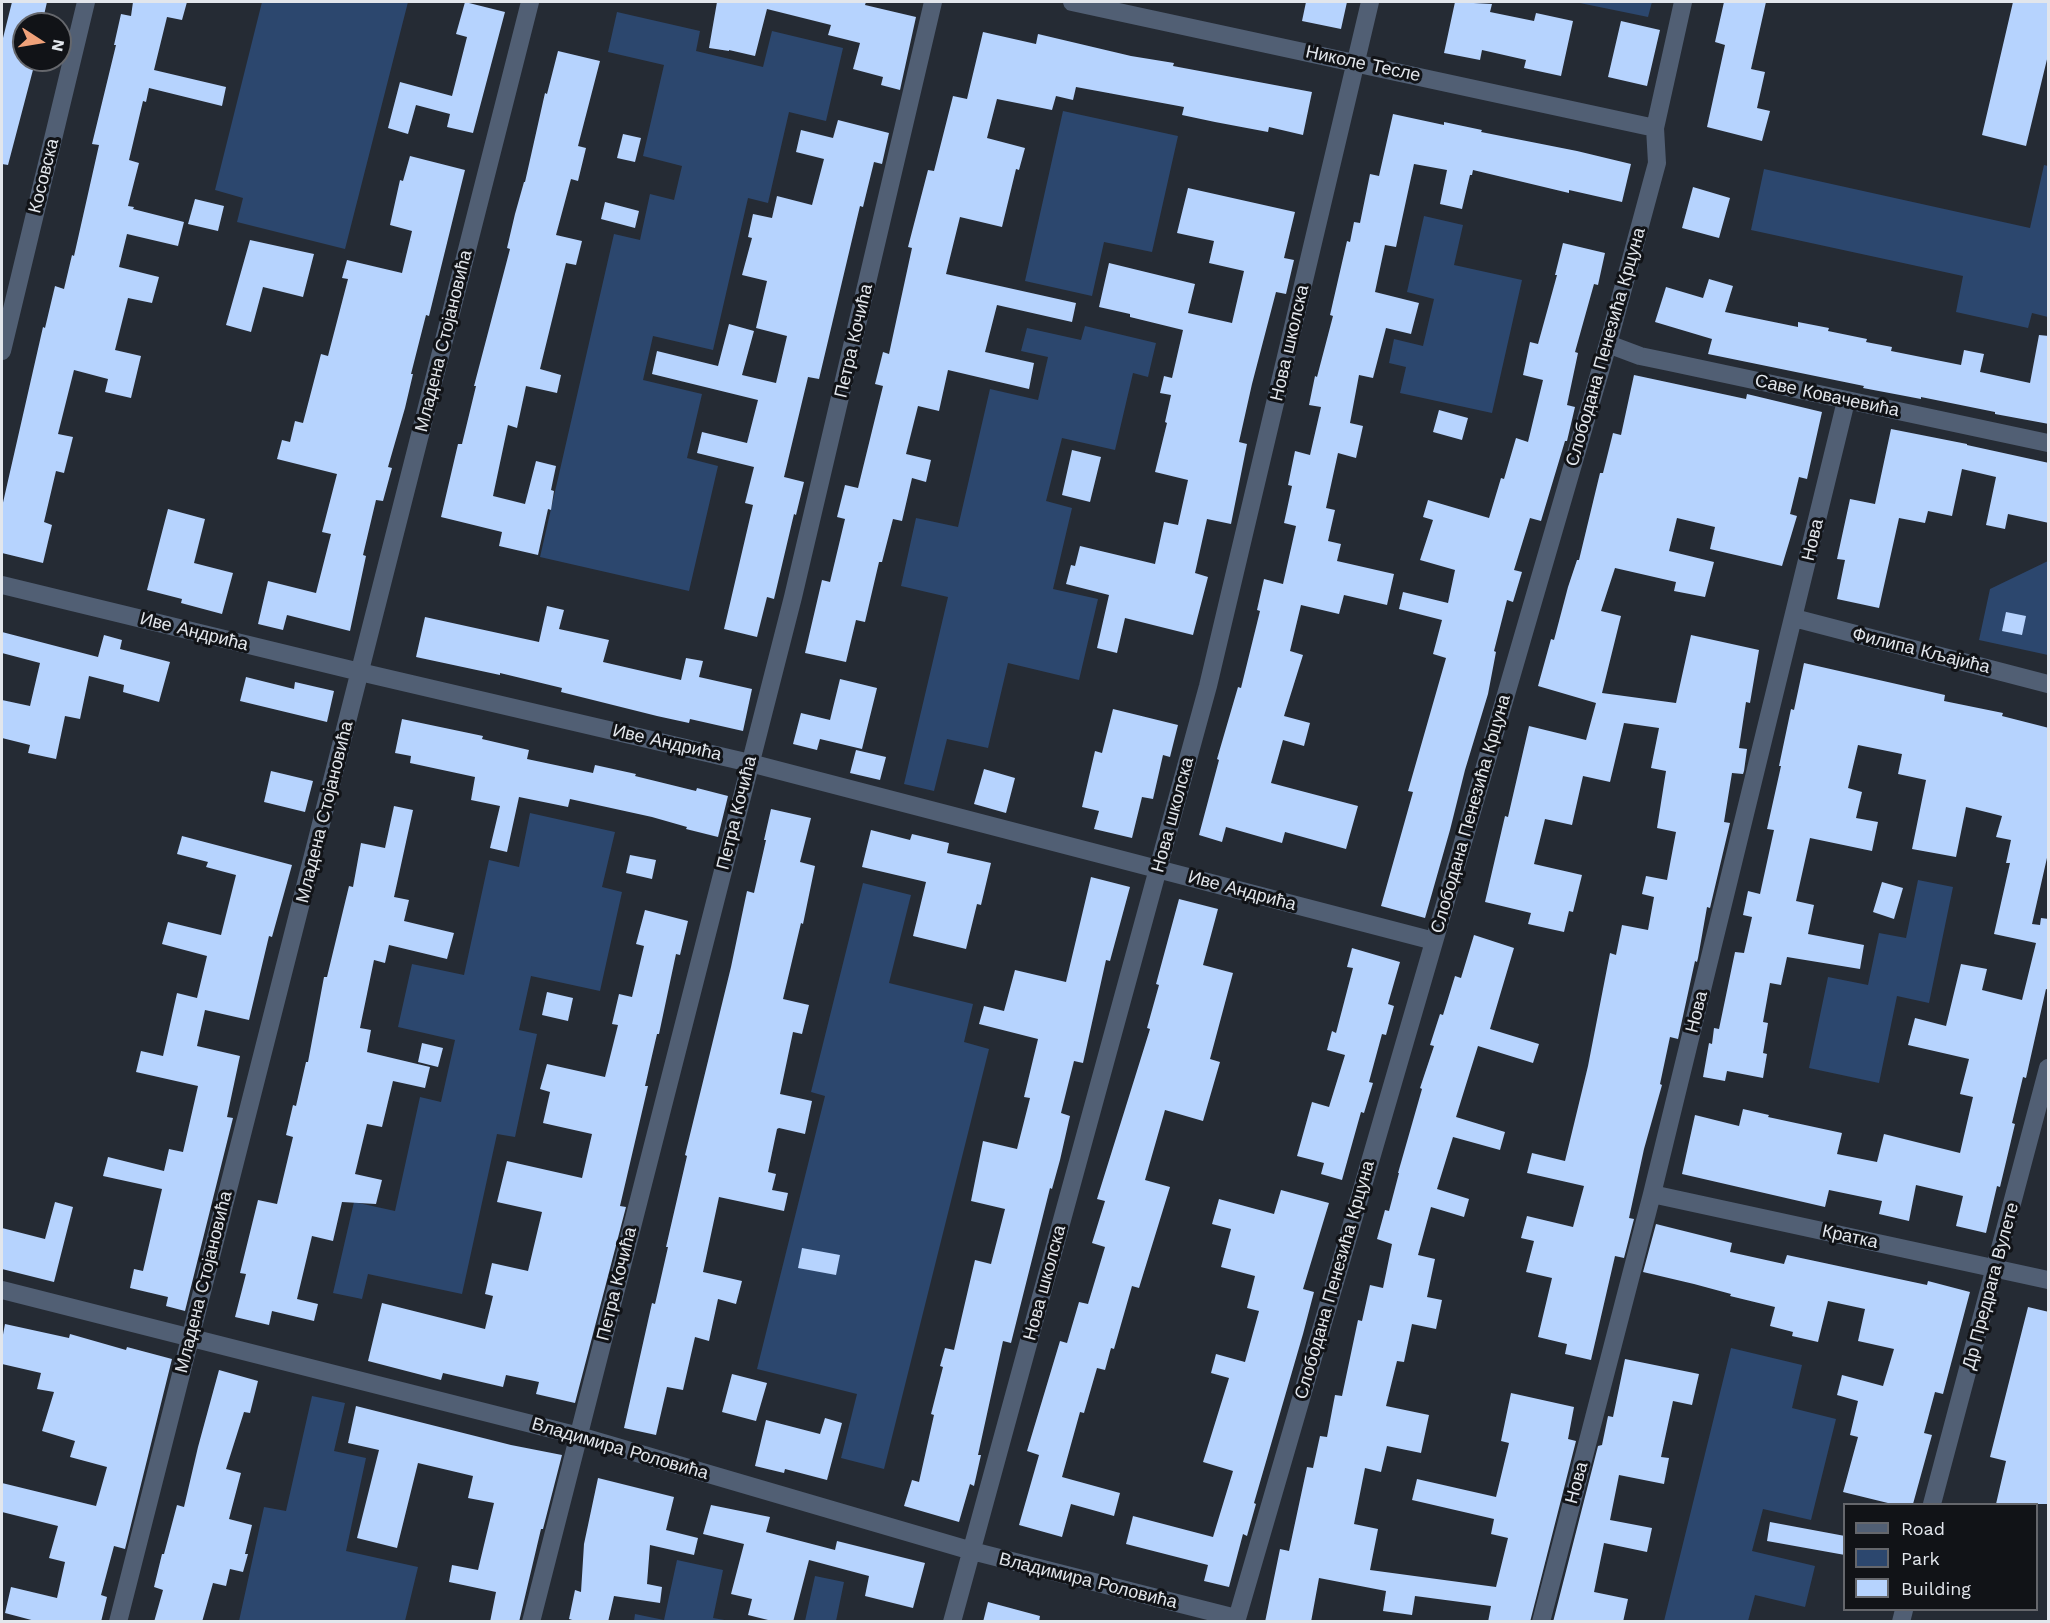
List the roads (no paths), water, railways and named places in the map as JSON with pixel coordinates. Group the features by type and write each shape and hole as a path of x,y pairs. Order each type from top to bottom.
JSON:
{"street":[{"name":"Косовска","path":"2,351 86,2"},
{"name":"Младена Стојановића","path":"118,1622 530,2"},
{"name":"Петра Кочића","path":"531,1622 795,585 933,2"},
{"name":"Николе Тесле","path":"1072,2 1655,128"},
{"name":"Нова школска","path":"952,1622 1159,869 1236,574 1370,2"},
{"name":"Слободана Пенезића Крцуна","path":"1236,1620 1608,344 1657,163 1655,128 1683,2"},
{"name":"Саве Ковачевића","path":"1608,344 1640,356 2049,443"},
{"name":"Нова","path":"1541,1622 1652,1194 1846,401"},
{"name":"Иве Андрића","path":"2,585 750,763 1434,941"},
{"name":"Филипа Кљајића","path":"1794,618 2049,684"},
{"name":"Др Предрага Вулете","path":"1932,1503 2049,1068"},
{"name":"Кратка","path":"1652,1194 2049,1280"},
{"name":"Владимира Роловића","path":"2,1290 579,1436 972,1551 1236,1620"}]}
